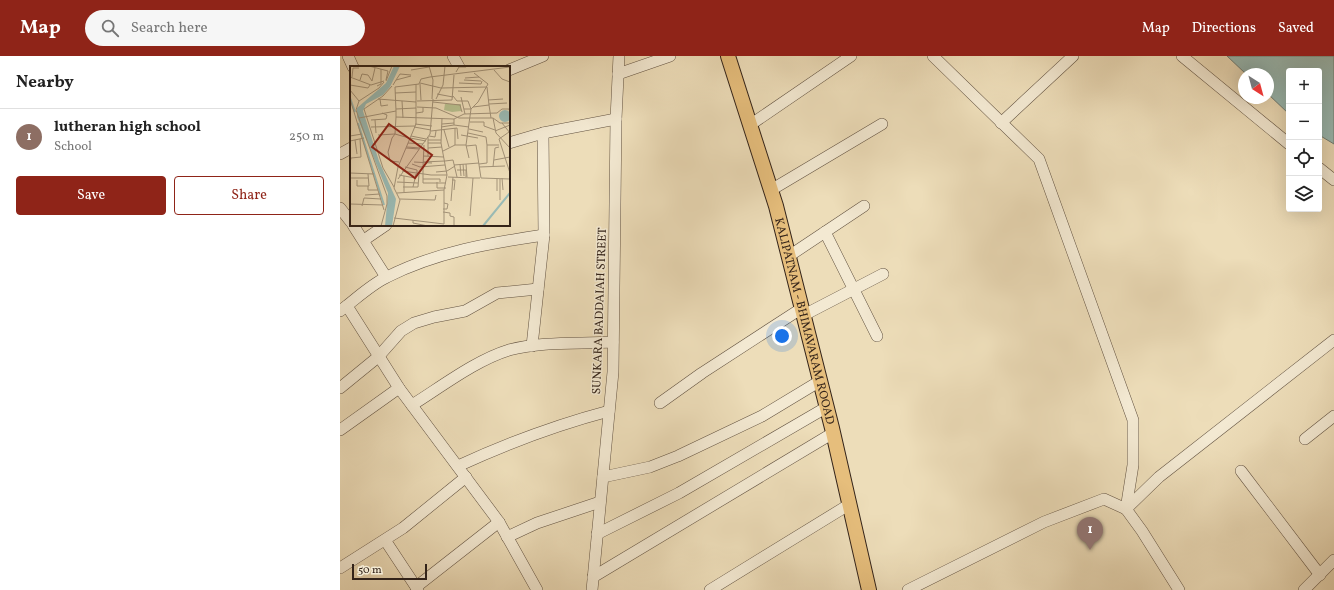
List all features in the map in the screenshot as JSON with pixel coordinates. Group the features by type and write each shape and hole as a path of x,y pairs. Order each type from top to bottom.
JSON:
{"main road":[{"name":"KALIPATNAM - BHIMAVARAM ROOAD","path":"728,56 771,190 789,256 834,433 869,590"}],"street":[{"path":"348,56 353,66"},
{"path":"453,56 458,66"},
{"path":"510,70 543,56"},
{"name":"SUNKARA BADDAIAH STREET","path":"592,590 613,372 616,119 619,56"},
{"path":"618,74 670,56"},
{"path":"750,124 851,56"},
{"path":"934,56 1038,159 1133,420 1133,465 1126,509"},
{"path":"1001,123 1073,56"},
{"path":"1182,56 1286,142"},
{"path":"510,144 543,133 616,119"},
{"path":"771,190 882,124"},
{"path":"532,346 544,235 543,133"},
{"path":"340,154 350,149"},
{"path":"1322,170 1334,180"},
{"path":"789,256 864,206"},
{"path":"340,208 350,221"},
{"path":"354,226 386,277"},
{"path":"364,240 385,226"},
{"path":"825,232 877,336"},
{"path":"537,590 499,522 399,388 343,309 386,277 435,257 494,242 544,235"},
{"path":"660,402 702,373 803,312 854,290 883,274"},
{"path":"340,388 378,357 401,331 414,323 434,317 465,311 497,294 538,289"},
{"path":"1126,509 1159,477 1334,340"},
{"path":"412,405 475,365 508,350 532,346 613,342"},
{"path":"603,478 650,468 678,456 762,416 820,381"},
{"path":"340,430 399,388"},
{"path":"597,534 679,493 827,407"},
{"path":"458,466 508,443 568,422 609,411"},
{"path":"1304,439 1334,416"},
{"path":"594,576 834,433"},
{"path":"1241,471 1320,575"},
{"path":"340,568 385,540 466,477"},
{"path":"908,590 1044,522 1104,499 1126,509 1142,531 1179,590"},
{"path":"507,537 537,523 600,502"},
{"path":"710,590 850,504"},
{"path":"385,540 417,588 499,522"},
{"path":"1304,590 1334,560"}],"water":[{"path":"1227,56 1334,56 1334,144 1322,137 1322,68 1286,68 1286,111 1274,100 1274,68 1240,68"}],"place":[{"name":"lutheran high school","path":"1090,550"}]}
